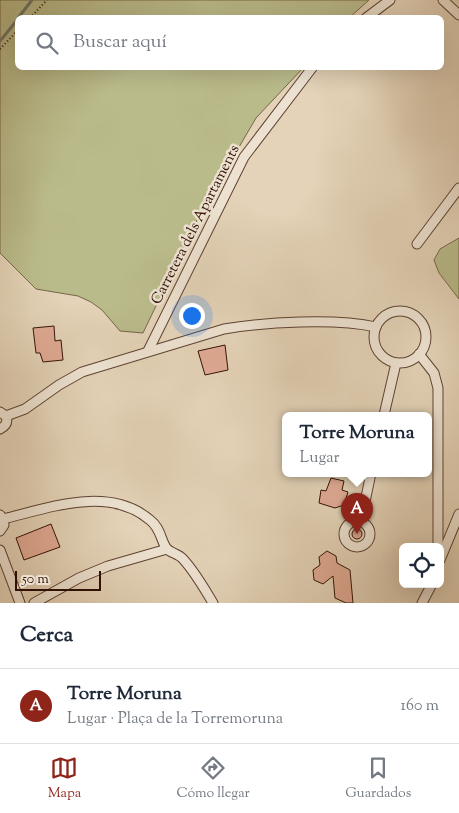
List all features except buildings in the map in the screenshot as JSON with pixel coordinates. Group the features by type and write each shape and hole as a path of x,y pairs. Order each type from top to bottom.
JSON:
{"street":[{"path":"370,15 390,0"},
{"path":"443,0 459,15"},
{"name":"Carretera dels Apartaments","path":"148,351 244,157 310,70"},
{"path":"417,244 459,188"},
{"path":"403,311 413,315 421,322 425,333 425,344 419,354 409,361 396,363 385,358 377,350 374,338 376,327 382,318 392,312 403,311"},
{"path":"0,429 6,424 3,414 25,409 59,385 82,372 148,351 244,326 353,322 376,327"},
{"path":"419,354 434,373 438,388 438,543"},
{"path":"385,412 396,363"},
{"path":"361,521 371,477"},
{"path":"0,531 4,526 2,517 72,502 123,506 151,520 158,529 167,549 182,558 213,603"},
{"path":"444,550 459,514"},
{"path":"34,603 79,578 108,566 167,549"},
{"path":"0,550 20,603"},
{"path":"422,603 430,588"}],"path":[{"path":"33,15 47,0"},
{"path":"0,49 15,33"}],"green space":[{"path":"0,0 369,0 352,15 15,15 15,70 301,70 256,118 201,212 143,333 120,331 102,310 78,296 36,289 0,253"},
{"path":"459,238 459,299 439,273 434,260 440,249"}],"waterway":[{"path":"20,15 32,0"},
{"path":"0,41 15,23"}],"place":[{"name":"Torre Moruna","path":"357,534"}]}
